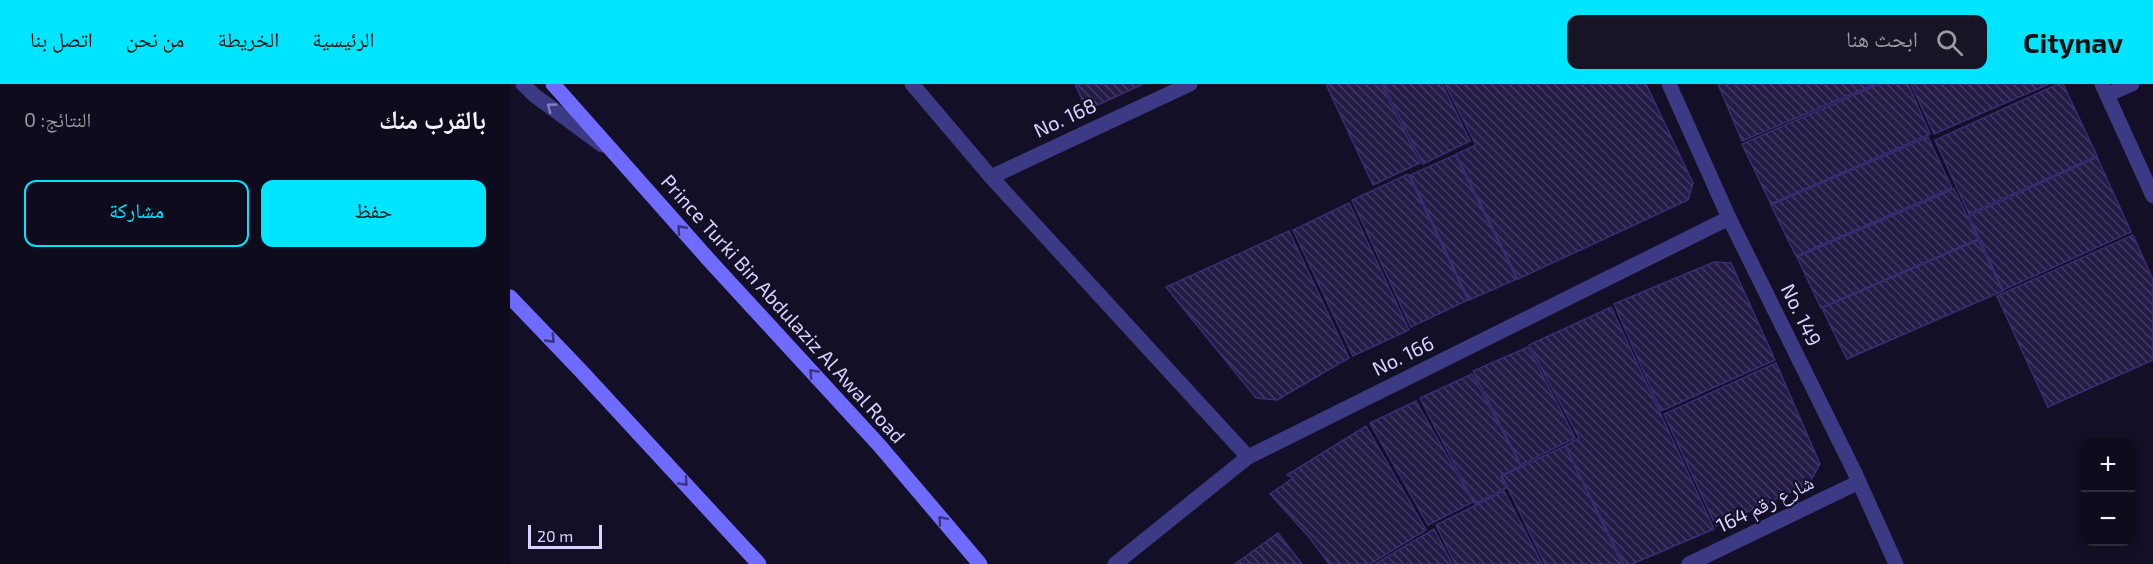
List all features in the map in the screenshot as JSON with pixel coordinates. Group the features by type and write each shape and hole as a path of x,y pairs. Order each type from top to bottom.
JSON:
{"main road":[{"name":"Prince Turki Bin Abdulaziz Al Awal Road","path":"553,84 708,260 879,445 980,564"},
{"path":"511,298 759,564"}],"street":[{"path":"523,84 534,95 614,154"},
{"path":"912,84 991,177 1248,457"},
{"name":"No. 168","path":"991,177 1190,84"},
{"name":"No. 149","path":"1669,84 1729,218 1859,482 1896,564"},
{"path":"2132,84 2104,89 2153,196"},
{"name":"No. 166","path":"1115,564 1248,457 1729,218"},
{"name":"شارع رقم 164","path":"1689,564 1859,482"}],"building":[{"path":"1075,84 1143,84 1087,110"},
{"path":"1326,84 1381,84 1420,163 1373,185"},
{"path":"1383,84 1442,84 1470,141 1423,164"},
{"path":"1445,84 1646,84 1693,183 1688,200 1518,279 1456,154 1476,145"},
{"path":"1718,84 1875,84 1742,141"},
{"path":"1879,84 1908,84 1930,134 1771,204 1742,144"},
{"path":"1911,84 2049,84 1934,134"},
{"path":"2058,84 2063,84 2097,156 1969,214 1935,140"},
{"path":"1928,137 1952,188 1796,256 1771,205"},
{"path":"1455,155 1517,279 1469,300 1410,175"},
{"path":"2097,157 2131,232 2003,290 1969,216"},
{"path":"1408,174 1468,300 1411,327 1352,200"},
{"path":"1954,189 1978,239 1821,308 1797,257"},
{"path":"1349,203 1409,330 1353,356 1293,230"},
{"path":"1289,231 1349,358 1277,400 1256,398 1166,287"},
{"path":"2133,235 2153,280 2153,360 2048,407 1997,296"},
{"path":"1978,240 2003,291 1847,359 1822,308"},
{"path":"1714,262 1731,263 1775,360 1661,411 1614,304"},
{"path":"1611,307 1714,529 1632,564 1624,564 1565,446 1579,438 1529,345"},
{"path":"1528,347 1575,438 1521,465 1473,371"},
{"path":"1776,363 1820,464 1809,484 1716,526 1664,414"},
{"path":"1472,374 1521,466 1501,476 1506,488 1475,504 1420,398"},
{"path":"1416,401 1473,502 1428,525 1370,423"},
{"path":"1366,426 1426,530 1370,564 1329,564 1309,537 1270,494 1293,478 1287,475"},
{"path":"1565,446 1622,564 1545,564 1502,476"},
{"path":"1504,491 1542,564 1455,564 1436,525"},
{"path":"1434,529 1452,564 1375,564"},
{"path":"1278,533 1302,564 1235,564"}]}
